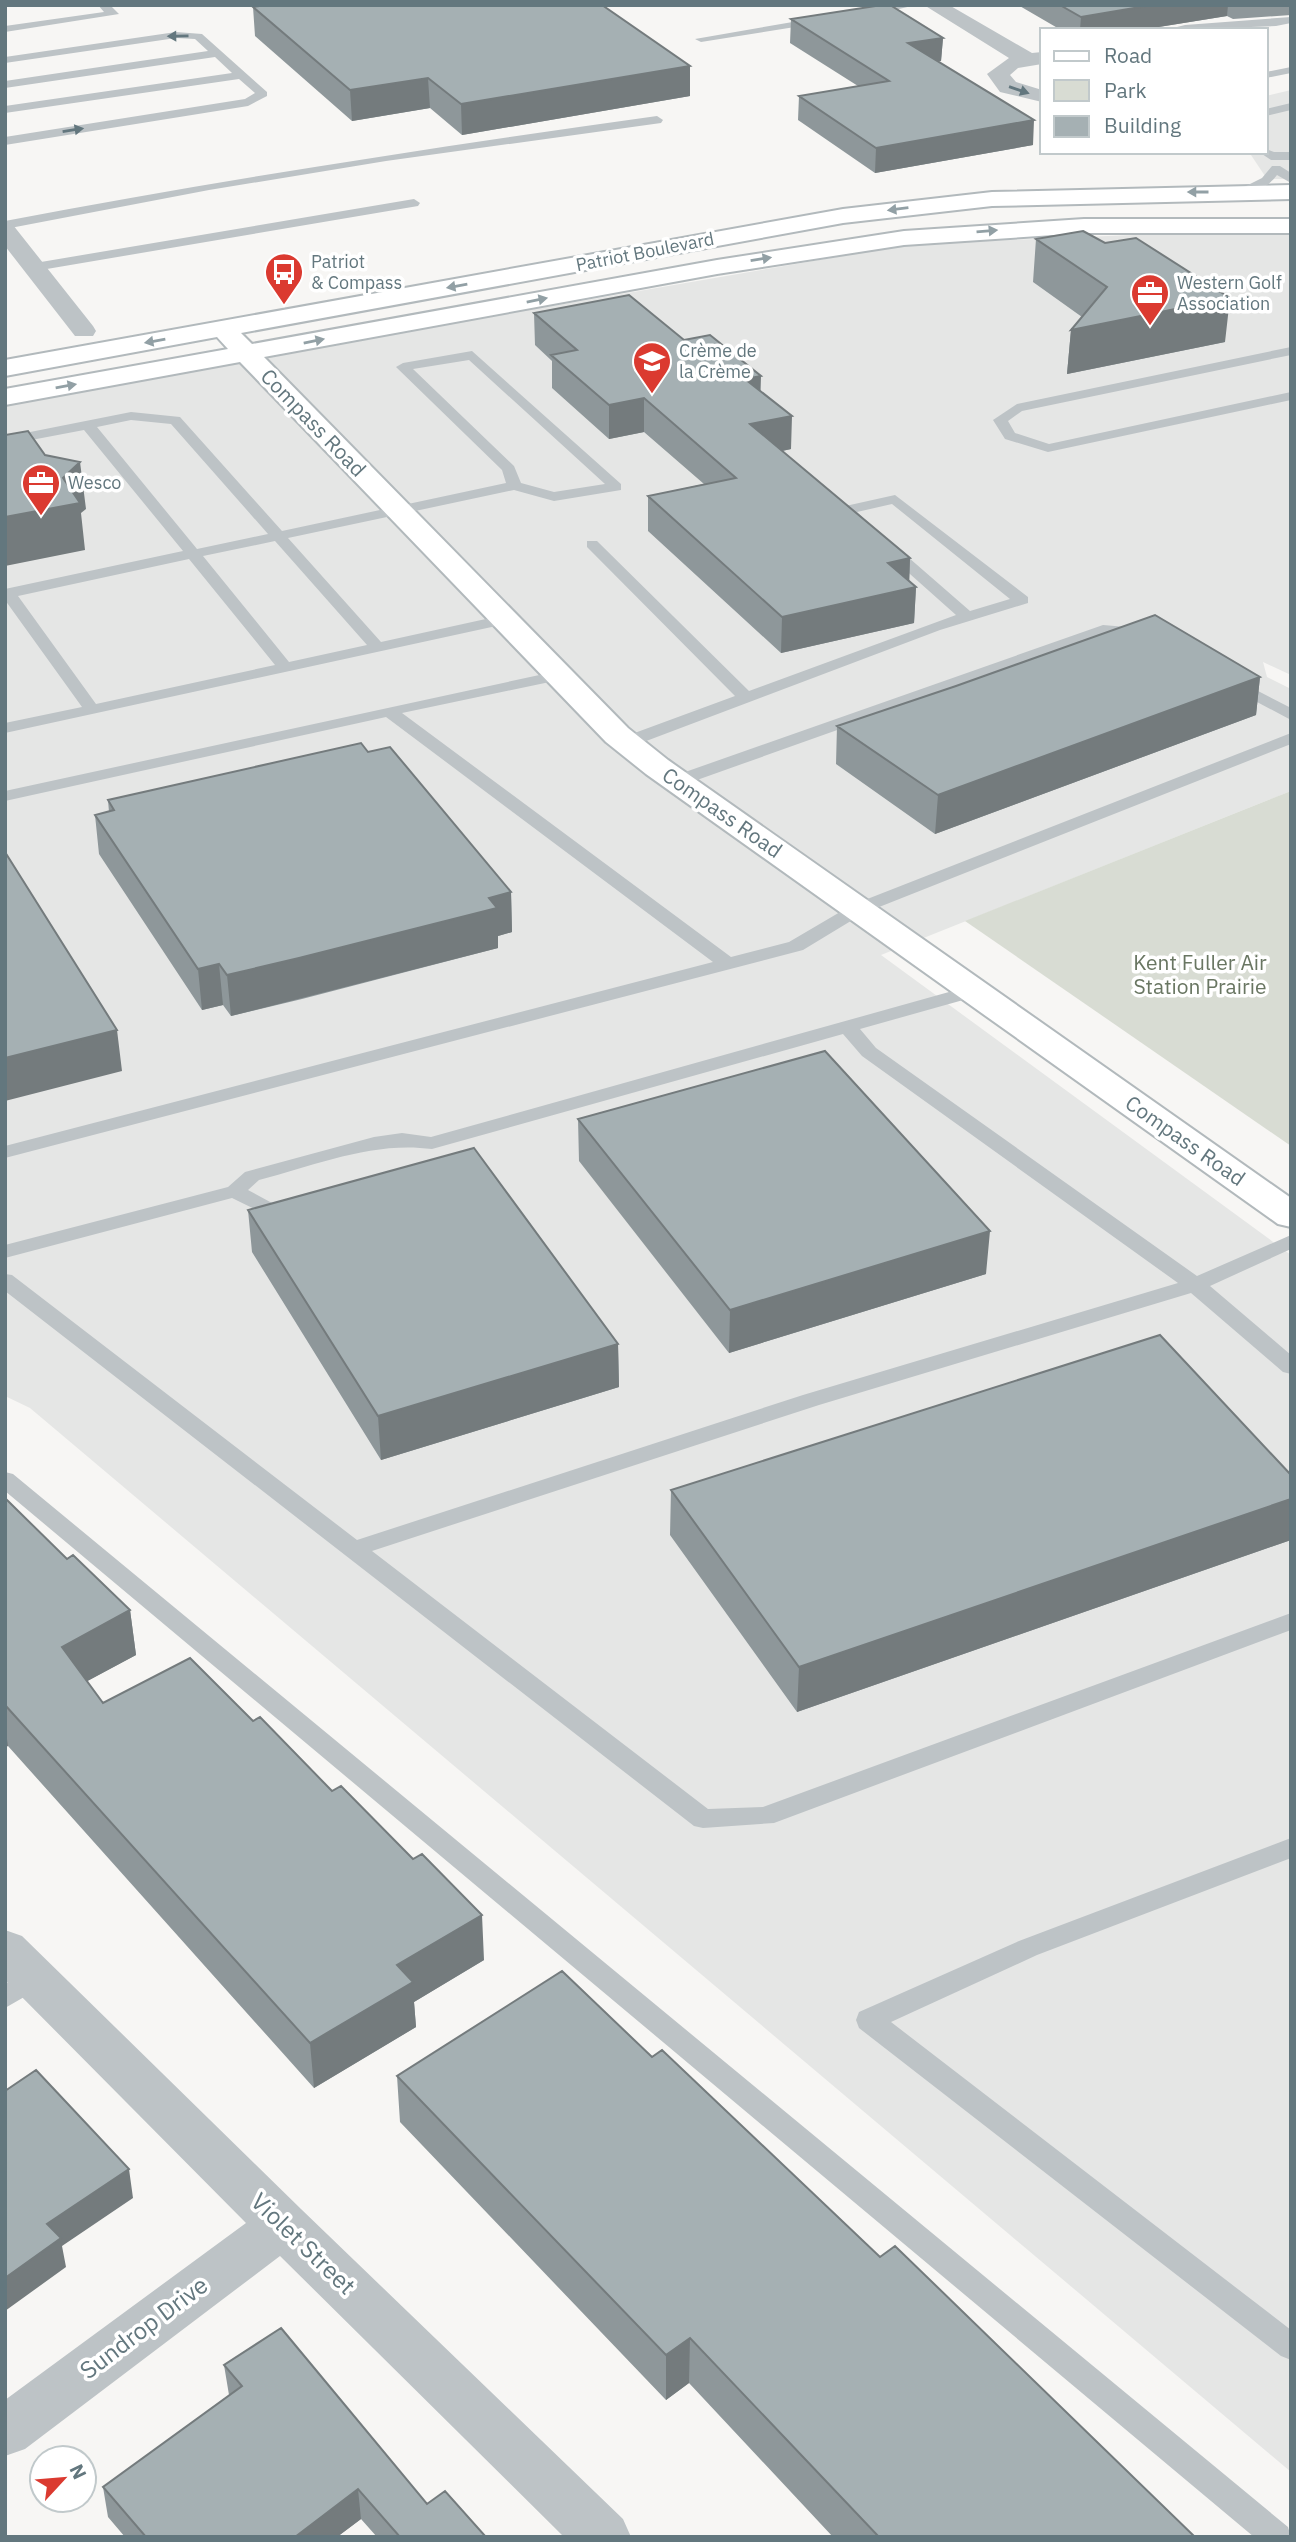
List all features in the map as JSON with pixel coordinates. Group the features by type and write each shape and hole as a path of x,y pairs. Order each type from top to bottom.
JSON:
{"main road":[{"path":"1244,192 1291,209"},
{"name":"Patriot Boulevard","path":"5,368 843,216 992,199 1291,192"},
{"name":"Patriot Boulevard","path":"5,397 717,267 904,238 1084,226 1291,226"},
{"name":"Compass Road","path":"223,329 558,676 627,742 677,781 1291,1216"}],"street":[{"path":"934,5 1034,59"},
{"path":"1034,59 1002,68 998,74 1000,81 1021,92 1040,96"},
{"path":"5,228 84,331"},
{"name":"Violet Street","path":"15,1975 282,2225 603,2537"},
{"name":"Sundrop Drive","path":"5,2432 282,2225"}],"lane":[{"path":"5,29 113,14 103,5"},
{"path":"862,14 911,5"},
{"path":"701,39 835,18"},
{"path":"1183,28 1208,24 1256,26 1291,20"},
{"path":"5,60 176,35 198,36 263,94 248,102 15,122"},
{"path":"5,85 216,53"},
{"path":"1268,75 1291,70"},
{"path":"15,122 241,75"},
{"path":"1268,113 1291,107"},
{"path":"5,228 209,186 386,157 657,120"},
{"path":"5,141 15,122"},
{"path":"1268,154 1291,156"},
{"path":"1268,154 1276,169 1291,179"},
{"path":"1244,192 1266,181 1276,169"},
{"path":"34,267 414,204"},
{"path":"1291,351 1017,408 1000,420 1010,436 1048,447 1291,396"},
{"path":"92,710 8,593 514,486 554,497 616,487 472,355 403,367 509,469 514,486"},
{"path":"5,441 131,416 175,420 377,647"},
{"path":"88,425 285,667"},
{"path":"627,742 967,616 1022,600 895,499 846,510 967,616"},
{"path":"592,544 747,697"},
{"path":"5,728 504,620"},
{"path":"677,781 1103,630 1147,634 1159,641"},
{"path":"1219,675 1291,715"},
{"path":"5,796 558,676"},
{"path":"389,711 728,964"},
{"path":"5,1152 796,946 858,909 1291,738"},
{"path":"5,1252 235,1191 252,1176 374,1143 402,1139 430,1151 974,991"},
{"path":"849,1028 869,1052 1195,1285 1291,1367"},
{"path":"235,1191 256,1205 279,1211 305,1204"},
{"path":"354,1549 811,1400 1195,1285 1291,1241"},
{"path":"5,1280 703,1819 765,1816 1291,1621"},
{"path":"5,1479 1277,2537"},
{"path":"1291,1848 1028,1948 869,2020 1291,2347"}],"shaded area":[{"path":"1291,90 1291,179 1267,179 1250,154 1268,154 1268,96"},
{"path":"1291,231 1291,675 1263,662 1267,677 1291,689 1291,791 881,955 1291,1255 1291,2472 30,1408 5,1396 5,406 517,312 912,244"}],"green space":[{"name":"Kent Fuller Air Station Prairie","path":"1291,791 1291,1146 965,921"}],"building":[{"path":"602,5 690,66 461,104 428,78 350,90 253,7"},
{"path":"890,5 943,38 908,43 1034,120 876,148 799,96 889,81 791,19"},
{"path":"1060,5 1152,5 1081,17"},
{"path":"1083,231 1105,243 1136,238 1230,298 1071,330 1107,287 1036,239"},
{"path":"629,295 684,340 710,335 761,376 745,379 792,416 750,424 910,558 888,563 916,587 782,617 648,496 736,478 644,398 609,405 551,355 577,350 534,313"},
{"path":"28,431 45,455 80,462 63,478 80,503 5,517 5,435"},
{"path":"1155,615 1260,677 938,795 837,726 956,686"},
{"path":"361,743 368,752 390,747 511,892 489,898 497,908 299,958 227,975 219,964 198,969 95,815 114,810 108,800"},
{"path":"5,852 117,1030 5,1058"},
{"path":"825,1051 990,1231 730,1310 578,1119"},
{"path":"474,1148 618,1344 378,1416 248,1210"},
{"path":"1160,1335 1291,1475 1291,1499 799,1667 671,1490"},
{"path":"7,1500 67,1559 73,1555 130,1610 62,1647 103,1703 190,1658 253,1721 260,1717 332,1791 341,1786 413,1859 422,1854 482,1915 397,1965 413,1982 310,2043 5,1705"},
{"path":"562,1971 652,2057 662,2050 880,2257 895,2246 1195,2537 879,2537 690,2338 666,2355 397,2076"},
{"path":"36,2070 129,2169 47,2224 61,2238 5,2278 5,2091"},
{"path":"281,2328 427,2504 445,2491 486,2537 400,2537 358,2489 295,2537 146,2537 103,2487 242,2386 224,2365"}],"place":[{"name":"Patriot & Compass","path":"284,306"},
{"name":"Western Golf Association","path":"1150,327"},
{"name":"Crème de la Crème","path":"652,395"},
{"name":"Wesco","path":"41,517"}]}
